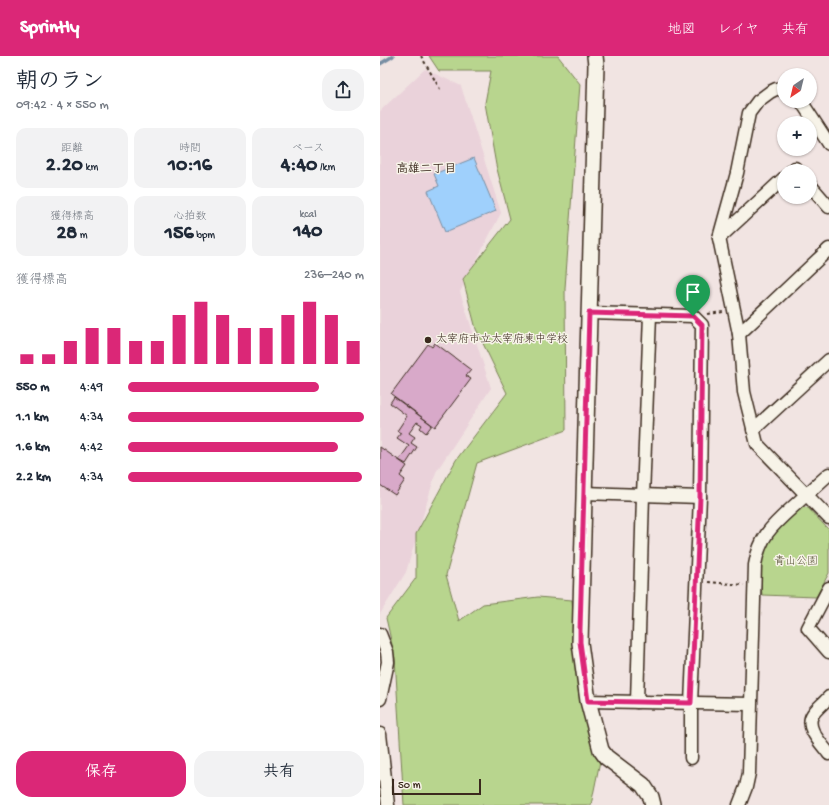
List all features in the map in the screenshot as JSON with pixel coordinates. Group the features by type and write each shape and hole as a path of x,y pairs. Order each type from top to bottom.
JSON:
{"street":[{"path":"595,56 596,65 580,642 588,701 601,750 603,754 643,785 651,797 653,805"},
{"path":"777,89 758,101 749,113 737,173 719,238 739,334 744,392 757,444 829,518"},
{"path":"806,108 829,144"},
{"path":"719,238 777,184"},
{"path":"817,193 829,207"},
{"path":"739,334 829,249"},
{"path":"589,313 693,316 702,325 700,497 691,703 691,758"},
{"path":"636,702 650,315"},
{"path":"753,430 829,360"},
{"path":"739,805 746,787 749,773 755,565 757,555 760,546 772,526 829,474"},
{"path":"584,493 700,497"},
{"path":"829,588 808,628 829,652"},
{"path":"380,634 387,652 388,662 380,699"},
{"path":"829,698 813,714 810,721 811,729 829,754"},
{"path":"588,701 750,704"},
{"path":"380,734 388,805"}],"path":[{"path":"421,56 440,89"},
{"path":"693,316 734,311"},
{"path":"721,583 731,584"}],"shaded area":[{"name":"太宰府市立太宰府東中学校","path":"425,69 461,86 501,213 460,292 491,388 436,472 406,572 380,614 380,111"}],"green space":[{"path":"429,56 558,56 580,84 565,288 566,430 477,463 446,575 459,621 483,604 538,597 572,600 579,683 600,761 591,805 404,805 395,658 386,618 416,578 416,534 456,460 507,393 476,329 463,279 510,219 496,165 485,103 491,71 439,71"},
{"name":"青山公園","path":"801,506 808,508 829,530 829,573 816,597 762,595 761,563 766,547 776,532"}],"water":[{"path":"474,158 496,211 445,232 428,191 439,186 434,174"}],"building":[{"path":"435,343 471,370 466,376 471,379 435,427 391,394 428,344 432,347"},
{"path":"394,397 432,425 426,433 420,428 422,425 417,422 409,433 415,437 411,443 417,447 406,464 399,460 409,446 397,438 401,433 397,431 407,416 390,403"},
{"path":"380,447 407,466 400,476 405,480 395,495 380,485"}],"waterway":[{"path":"380,64 393,56"}],"place":[{"name":"太宰府市立太宰府東中学校","path":"428,340"}],"district":[{"name":"高雄二丁目","path":"426,170"}],"route":[{"path":"589,313 693,316 702,325 700,497 691,703 588,701 580,642 580,630 589,313"}]}
